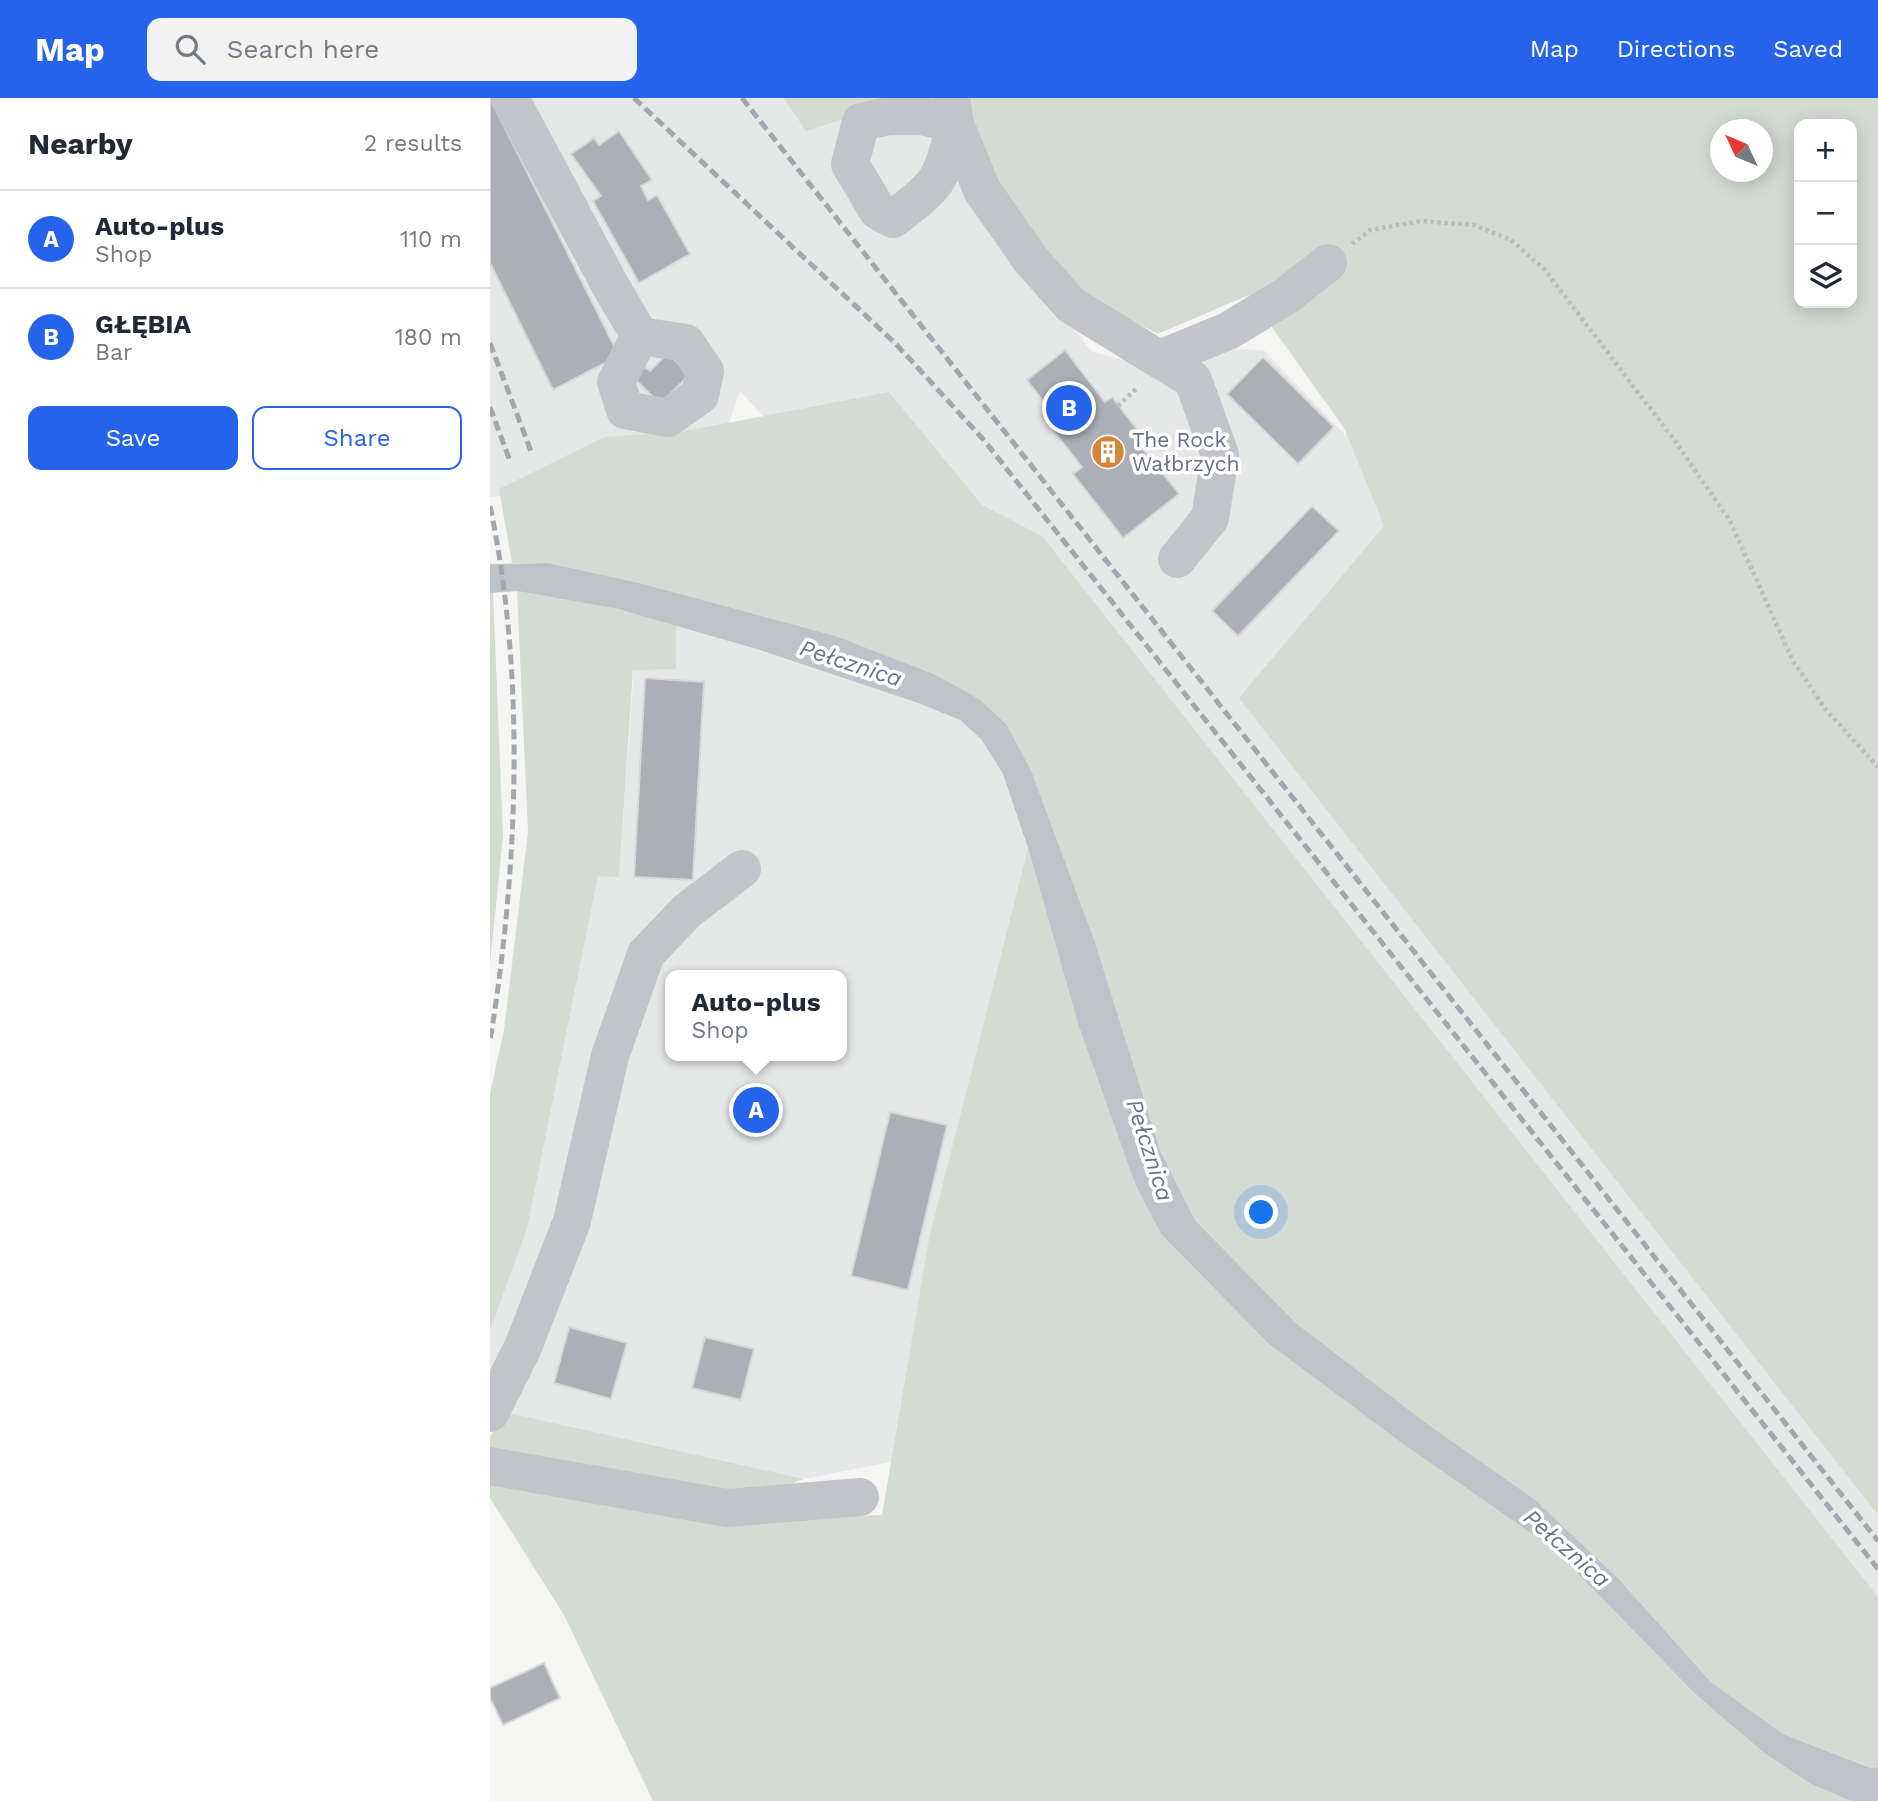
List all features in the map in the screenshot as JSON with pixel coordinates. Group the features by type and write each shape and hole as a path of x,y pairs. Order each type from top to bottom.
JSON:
{"lane":[{"path":"510,98 640,336"},
{"path":"953,111 982,190 1031,260 1071,305 1154,369 1193,380 1220,456 1210,518 1177,559"},
{"path":"1154,369 1228,331 1286,296 1328,263"},
{"path":"490,1413 523,1347 572,1221 610,1055 646,954 687,911 742,869"},
{"path":"490,1466 727,1508 860,1497"}],"path":[{"path":"1328,263 1370,230 1421,221 1474,225 1511,240 1545,270 1672,437 1730,521 1793,661 1826,710 1878,767"},
{"path":"1118,406 1154,369"}],"shaded area":[{"path":"490,98 939,98 969,194 1091,351 1162,371 1231,349 1264,350 1339,429 1441,515 1878,1344 1878,1702 907,573 740,391 726,431 514,495 490,497"},
{"path":"784,98 909,98 806,131"},
{"path":"967,98 1878,98 1878,1515 1239,698 1384,526 1344,428 1249,295 1158,334 1085,297 994,190"},
{"path":"889,392 982,505 1042,536 1878,1597 1878,1767 1872,1768 1783,1734 1711,1682 1618,1578 1534,1499 1426,1423 1296,1323 1195,1220 1160,1150 1095,942 1031,770 1007,725 934,674 836,636 640,583 548,563 512,563 499,489 604,437 685,431"},
{"path":"517,591 618,609 676,625 676,669 633,670 619,877 598,876 527,1229 490,1330 490,1094 504,1030 528,832"},
{"path":"490,593 493,593 503,836 490,964"},
{"path":"676,625 760,650 918,703 960,720 981,739 1003,774 1028,848 929,1238 891,1462 804,1479 490,1409 490,1330 527,1229 598,876 619,876 634,669 676,668"},
{"path":"1028,848 1079,1027 1135,1184 1161,1234 1269,1344 1403,1444 1555,1550 1694,1693 1764,1753 1811,1784 1851,1801 653,1801 564,1615 490,1498 490,1482 736,1520 882,1515 929,1238"},
{"path":"505,1412 804,1479 765,1493 684,1492 490,1454 490,1437"}],"water":[{"name":"Pełcznica","path":"548,563 640,583 836,636 934,674 979,699 1007,725 1031,770 1095,942 1160,1150 1195,1220 1296,1323 1426,1423 1534,1499 1618,1578 1711,1682 1783,1734 1871,1768 1878,1767 1878,1801 1851,1801 1811,1784 1764,1753 1694,1693 1555,1550 1403,1444 1269,1344 1161,1234 1135,1184 1079,1027 1028,848 1003,774 981,739 960,720 918,703 760,650 618,609 517,591 490,593 490,564"}],"building":[{"path":"490,98 619,356 553,390 490,263"},
{"path":"619,131 652,180 641,186 648,200 657,195 690,254 639,283 593,201 601,196 571,154 594,138 599,145"},
{"name":"The Rock Wałbrzych","path":"1065,350 1105,402 1112,397 1139,432 1133,436 1179,494 1123,538 1073,474 1082,467 1042,416 1050,410 1027,380"},
{"path":"668,353 689,375 660,404 634,378 645,367 650,371"},
{"path":"1263,357 1334,427 1298,464 1227,394"},
{"path":"1312,506 1339,531 1238,636 1212,611"},
{"path":"645,678 704,682 693,880 634,877"},
{"path":"890,1112 947,1125 908,1290 851,1276"},
{"path":"569,1327 627,1343 611,1399 554,1383"},
{"path":"705,1337 754,1349 741,1400 692,1388"},
{"path":"544,1663 560,1698 503,1725 490,1698 490,1688"}],"railway":[{"path":"634,98 896,344 983,439 1878,1569"},
{"path":"742,98 1878,1541"},
{"path":"490,343 532,454"},
{"path":"490,407 510,461"},
{"path":"490,506 509,637 514,773 507,909 490,1041"}],"place":[{"name":"GŁĘBIA","path":"1069,408"},
{"name":"The Rock Wałbrzych","path":"1108,452"},
{"name":"Auto-plus","path":"756,1110"}]}
